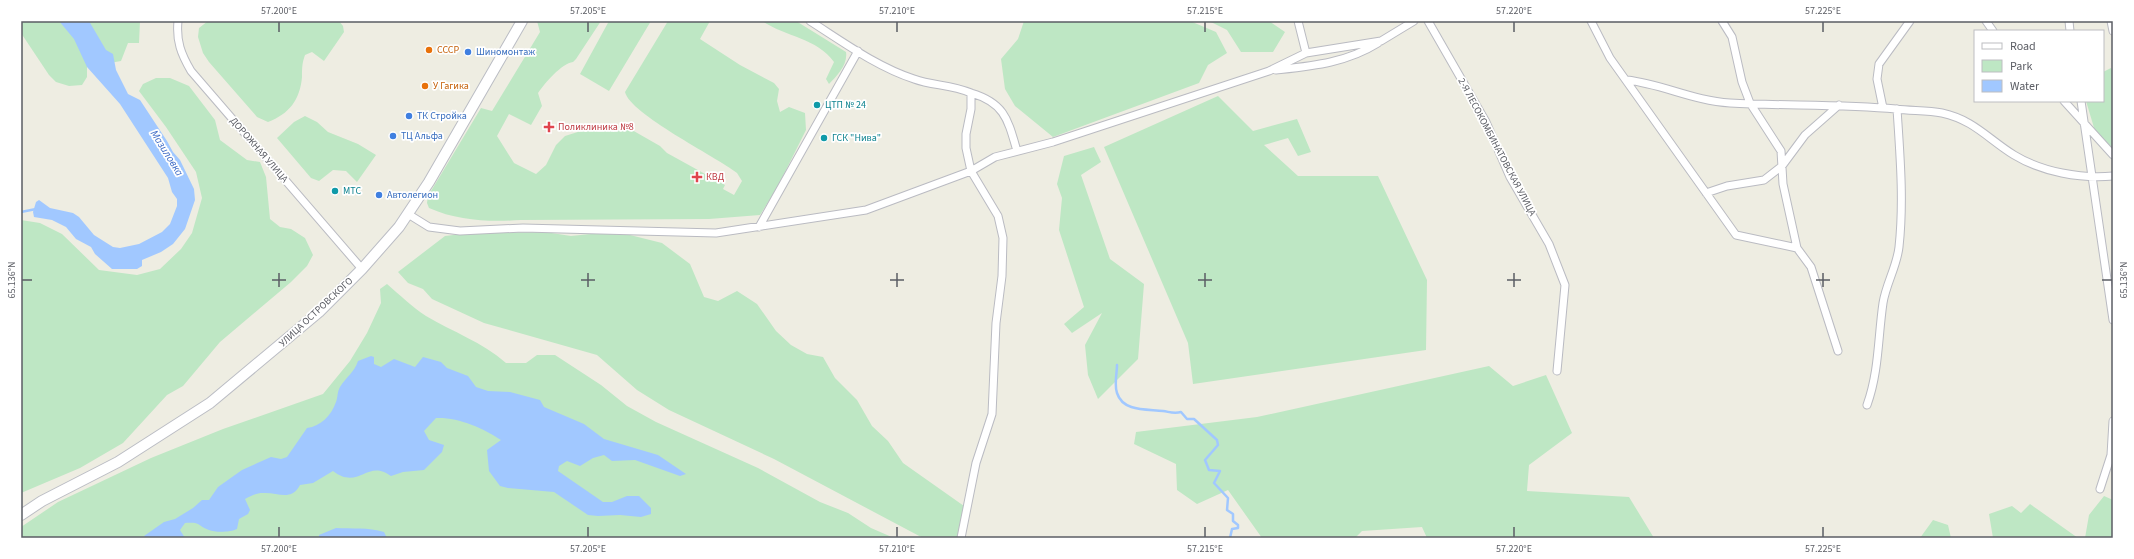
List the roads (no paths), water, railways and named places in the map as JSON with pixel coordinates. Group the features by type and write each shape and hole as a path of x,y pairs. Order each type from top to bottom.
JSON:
{"main road":[{"name":"УЛИЦА ОСТРОВСКОГО","path":"21,515 42,501 118,462 210,403 319,312 362,269 408,214 429,182 522,21"}],"street":[{"name":"ДОРОЖНАЯ УЛИЦА","path":"178,21 177,39 180,52 191,71 362,269"},
{"path":"810,21 884,66 915,80 955,86 970,93 982,96 1000,108 1008,121 1017,151"},
{"path":"1298,21 1306,53"},
{"path":"1269,71 1339,61 1366,50 1414,21"},
{"name":"2-Я ЛЕСОКОМБИНАТОВСКАЯ УЛИЦА","path":"1428,21 1486,122 1510,176 1549,244 1565,285 1557,371"},
{"path":"1592,21 1610,58 1736,235 1797,248"},
{"path":"1722,21 1732,37 1742,82 1750,104 1781,151 1787,207 1797,248 1811,267 1838,352"},
{"path":"1883,108 1877,79 1879,64 1910,21"},
{"path":"1986,21 1992,30"},
{"path":"2111,21 2113,31"},
{"path":"408,214 429,227 460,231 523,228 716,233 866,210 971,171 995,157 1054,142 1269,71 1306,53 1380,41"},
{"path":"760,227 858,50"},
{"path":"1627,80 1641,82 1700,99 1750,104 1840,105 1939,112 1957,116 1974,125 2014,155 2058,172 2093,178 2113,176"},
{"path":"961,538 976,463 992,414 996,324 1002,276 1003,238 998,216 971,171 966,148 966,134 971,110 970,93"},
{"path":"2065,102 2084,125 2113,155"},
{"path":"2081,102 2113,320"},
{"path":"1706,193 1727,186 1764,180 1782,166 1805,135 1840,105"},
{"path":"1867,405 1872,391 1879,354 1883,302 1899,248 1903,197 1897,109"},
{"path":"2100,489 2111,455 2113,422"}],"water":[{"path":"59,21 89,21 106,50 113,54 116,70 128,94 140,100 173,152 180,160 194,189 195,200 185,229 173,244 161,252 142,260 142,266 137,269 112,269 95,254 91,247 76,239 66,227 52,220 34,217 33,212 36,202 39,200 50,208 73,213 79,217 94,235 113,247 120,248 139,244 162,232 170,224 177,206 177,199 172,192 168,178 120,104 87,67 74,39"},
{"path":"371,356 374,357 374,364 381,367 394,359 415,367 423,357 441,362 447,368 468,376 476,387 488,391 510,392 540,400 544,407 584,424 604,439 658,455 686,474 680,476 635,460 612,461 604,455 593,458 580,466 567,461 559,466 558,471 603,502 612,502 627,496 639,496 651,508 651,514 641,517 620,515 588,515 554,492 500,486 489,471 487,450 501,440 470,424 453,419 436,418 424,431 429,440 444,445 442,452 424,470 403,472 391,476 383,471 375,470 350,478 333,471 313,483 300,485 293,493 288,495 260,493 245,499 250,510 248,514 239,519 237,529 215,532 205,529 197,524 185,523 180,530 185,538 146,538 144,536 164,522 175,519 193,508 202,500 209,500 218,487 242,470 271,457 281,459 287,457 307,428 321,423 331,412 336,402 340,387 354,369 358,361"},
{"path":"336,528 378,530 384,532 387,538 319,538 319,535"}],"waterway":[{"name":"Мазиловка","path":"21,212 36,209"},
{"path":"1117,365 1116,390 1124,404 1130,407 1143,409 1174,413 1181,412 1187,419 1194,419 1217,440 1218,445 1205,460 1209,470 1220,471 1214,483 1228,498 1227,510 1233,514 1233,521 1238,525 1238,528 1232,529 1230,538"}],"place":[{"name":"СССР","path":"429,50"},
{"name":"Шиномонтаж","path":"468,52"},
{"name":"У Гагика","path":"425,86"},
{"name":"ЦТП № 24","path":"817,105"},
{"name":"ТК Стройка","path":"409,116"},
{"name":"Поликлиника №8","path":"549,127"},
{"name":"ТЦ Альфа","path":"393,136"},
{"name":"ГСК \"Нива\"","path":"824,138"},
{"name":"КВД","path":"697,177"},
{"name":"МТС","path":"335,191"},
{"name":"Автолегион","path":"379,195"}]}
